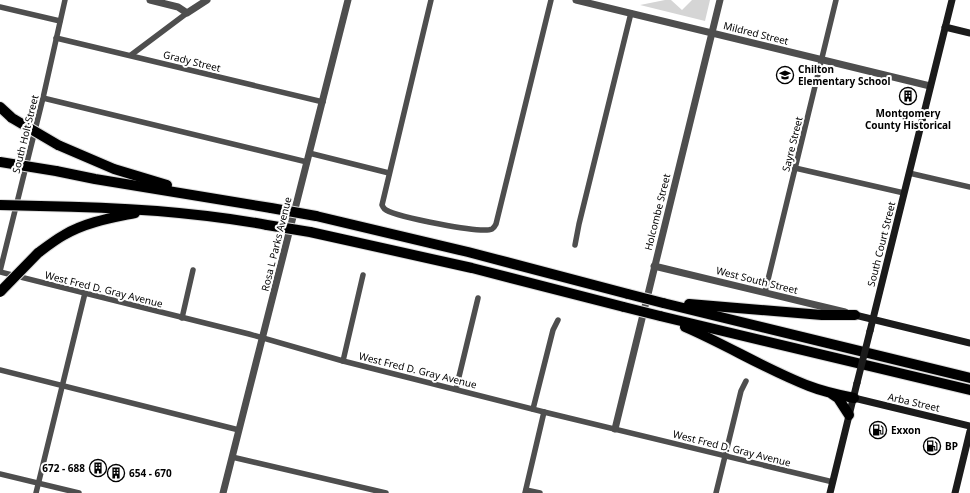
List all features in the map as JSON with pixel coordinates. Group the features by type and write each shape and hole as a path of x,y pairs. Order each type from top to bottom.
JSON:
{"highway":[{"path":"0,107 12,118 58,145 81,156 114,169 207,197"},
{"path":"0,162 316,216 461,250 663,303 970,378"},
{"path":"0,205 100,207 149,210 223,218 310,232 450,263 660,316 970,390"},
{"path":"0,292 38,253 63,235 100,220 149,210"},
{"path":"663,303 822,315 855,315"},
{"path":"660,316 713,339 801,383 831,393 854,398"},
{"path":"831,393 838,398 849,416"}],"main road":[{"name":"South Court Street","path":"830,493 952,0"},
{"path":"945,27 970,33"},
{"path":"855,315 970,343"},
{"name":"Arba Street","path":"854,398 970,426"},
{"path":"955,493 970,431"}],"street":[{"name":"South Holt Street","path":"0,272 43,98 65,0"},
{"path":"150,0 178,7 187,13"},
{"path":"131,55 207,0"},
{"name":"Rosa L Parks Avenue","path":"223,493 348,0"},
{"path":"431,0 382,201 383,207 388,211 449,226 488,229 494,227 496,224 552,0"},
{"name":"Mildred Street","path":"576,0 605,3 631,13 930,86"},
{"name":"Holcombe Street","path":"615,429 720,0"},
{"name":"Sayre Street","path":"765,292 836,0"},
{"path":"0,7 60,21"},
{"path":"575,245 631,13"},
{"name":"Grady Street","path":"56,38 323,102"},
{"path":"43,98 307,162"},
{"path":"310,153 389,173"},
{"path":"795,168 904,193"},
{"path":"909,173 970,187"},
{"name":"West South Street","path":"654,266 855,315"},
{"path":"182,318 193,270"},
{"name":"West Fred D. Gray Avenue","path":"0,272 262,338 343,361 544,412 833,482"},
{"path":"343,361 363,275"},
{"path":"36,493 85,293"},
{"path":"456,389 478,298"},
{"path":"533,409 553,330 558,320"},
{"path":"0,370 239,430"},
{"path":"716,493 741,390 746,381"},
{"path":"540,493 526,491 544,412"},
{"path":"232,457 375,492 386,493"},
{"path":"0,474 79,493"}],"shaded area":[{"path":"671,0 682,10 692,0 710,0 705,21 640,5"}],"place":[{"name":"Chilton Elementary School","path":"785,75"},
{"name":"Montgomery County Historical","path":"908,96"},
{"name":"Exxon","path":"878,430"},
{"name":"BP","path":"932,446"},
{"name":"672 - 688","path":"98,468"},
{"name":"654 - 670","path":"116,473"}]}
